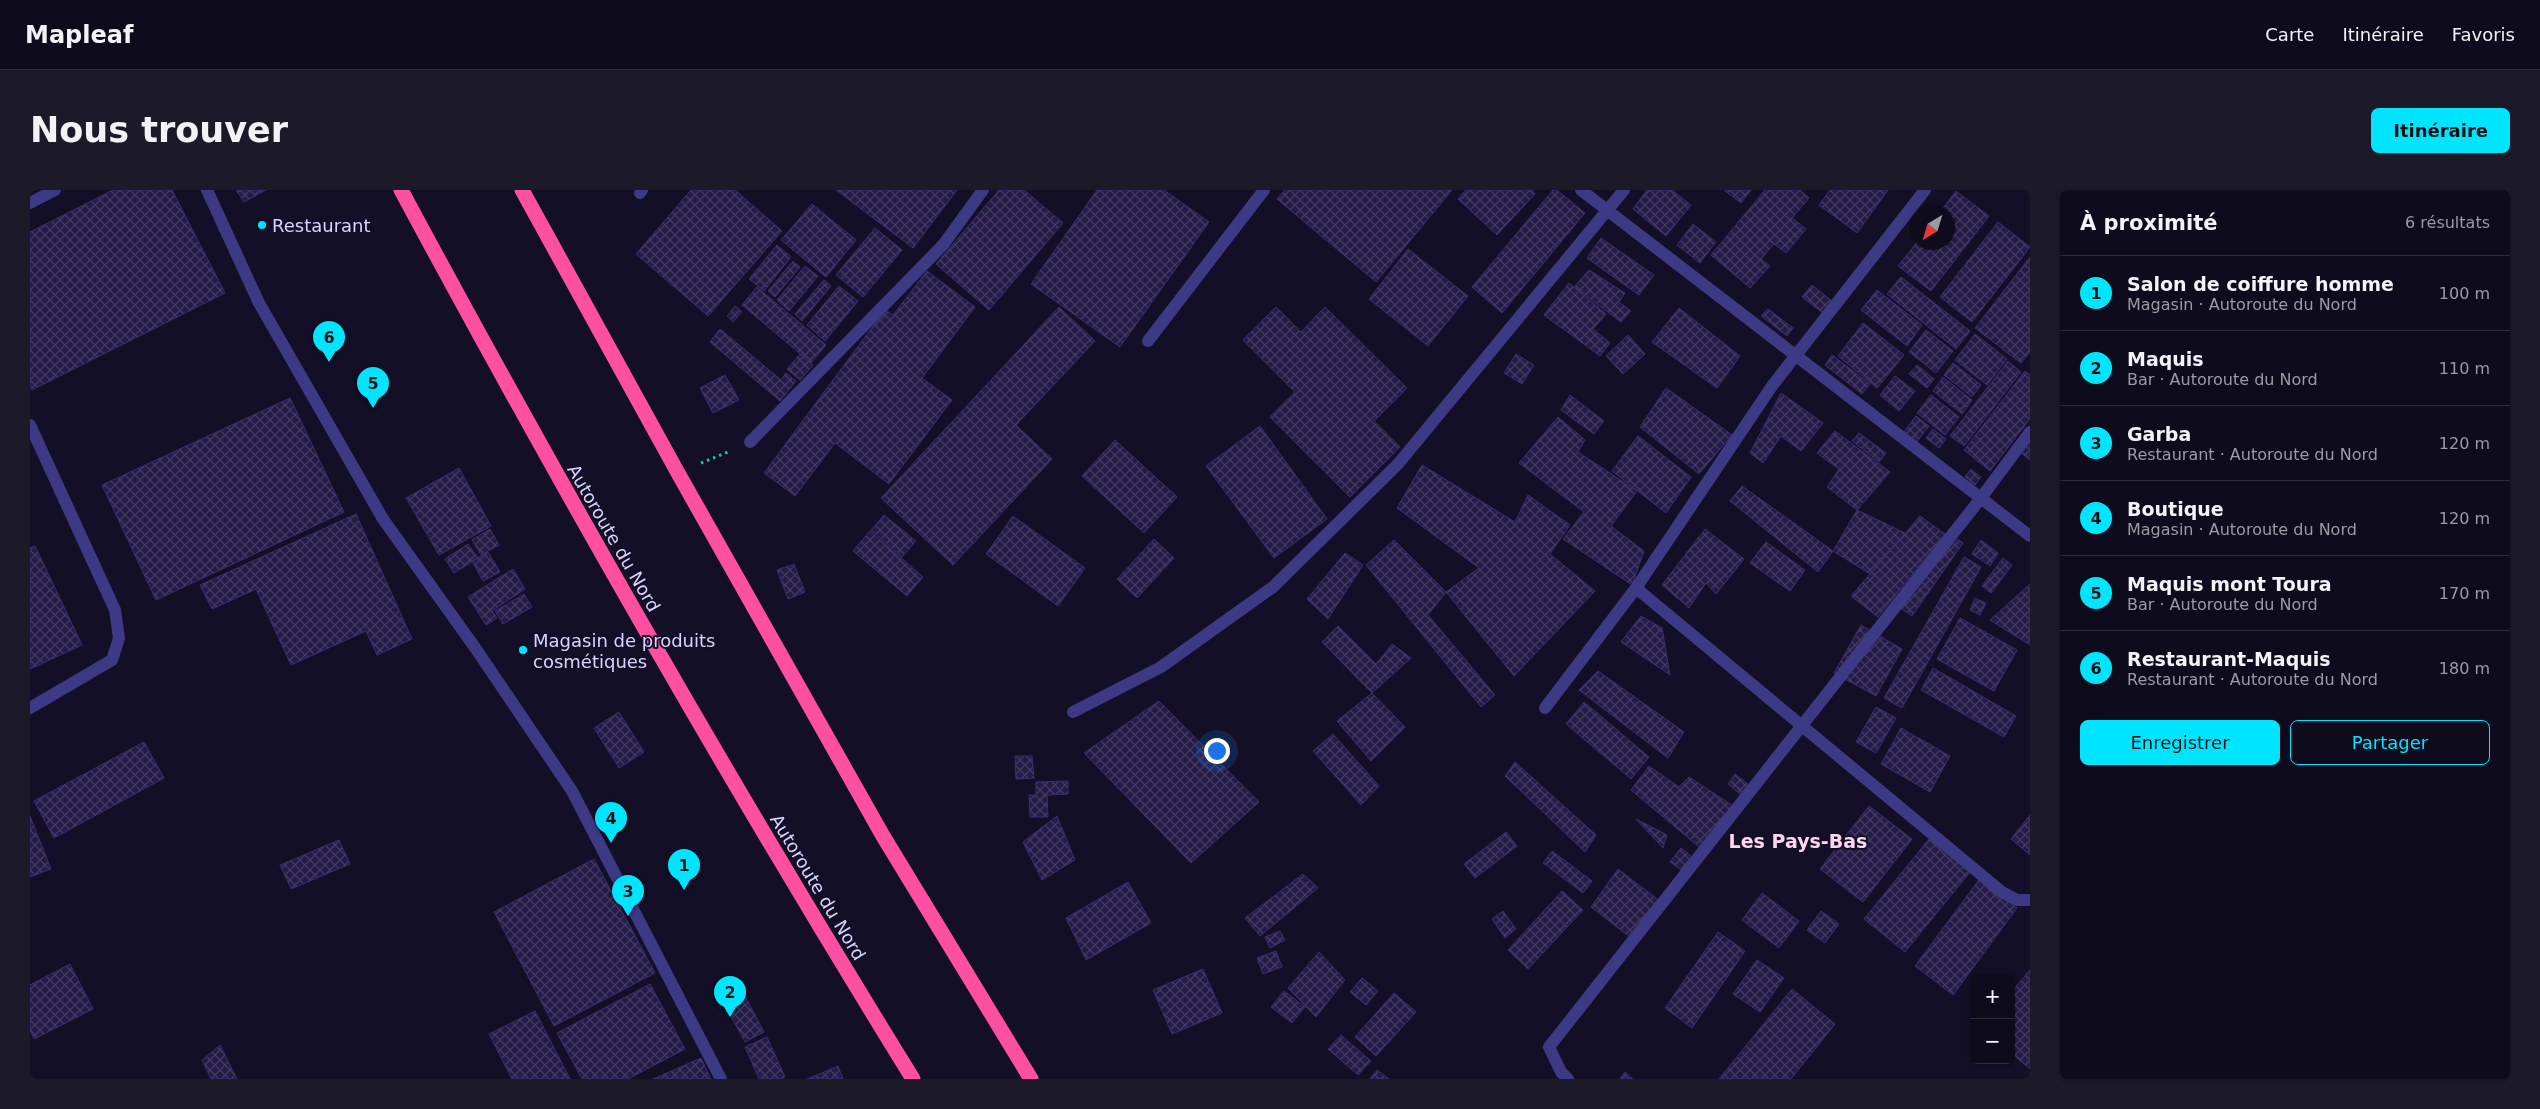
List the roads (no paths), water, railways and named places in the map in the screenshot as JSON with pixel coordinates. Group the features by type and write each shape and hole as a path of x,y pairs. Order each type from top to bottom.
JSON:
{"highway":[{"name":"Autoroute du Nord","path":"401,190 514,400 653,643 798,893 913,1079"},
{"path":"522,190 678,473 883,836 1031,1079"}],"street":[{"path":"30,203 55,190"},
{"path":"207,190 259,303 383,519 476,649 572,791 721,1079"},
{"path":"750,442 943,244 983,190"},
{"path":"1148,341 1264,190"},
{"path":"1581,190 2030,536"},
{"path":"1073,712 1161,667 1273,587 1398,464 1624,190"},
{"path":"1545,708 1636,588 1795,356 1925,190"},
{"path":"30,425 115,610 119,638 112,660 30,708"},
{"path":"1568,1079 1561,1072 1549,1047 1981,498 2030,432"},
{"path":"1636,588 2002,892 2017,900 2030,900"}],"place":[{"name":"Restaurant","path":"262,225"},
{"name":"Restaurant-Maquis","path":"329,362"},
{"name":"Maquis mont Toura","path":"373,408"},
{"name":"Magasin de produits cosmétiques","path":"523,650"},
{"name":"Boutique","path":"611,843"},
{"name":"Salon de coiffure homme","path":"684,890"},
{"name":"Garba","path":"628,916"},
{"name":"Maquis","path":"730,1017"}],"district":[{"name":"Les Pays-Bas","path":"1798,841"}]}
